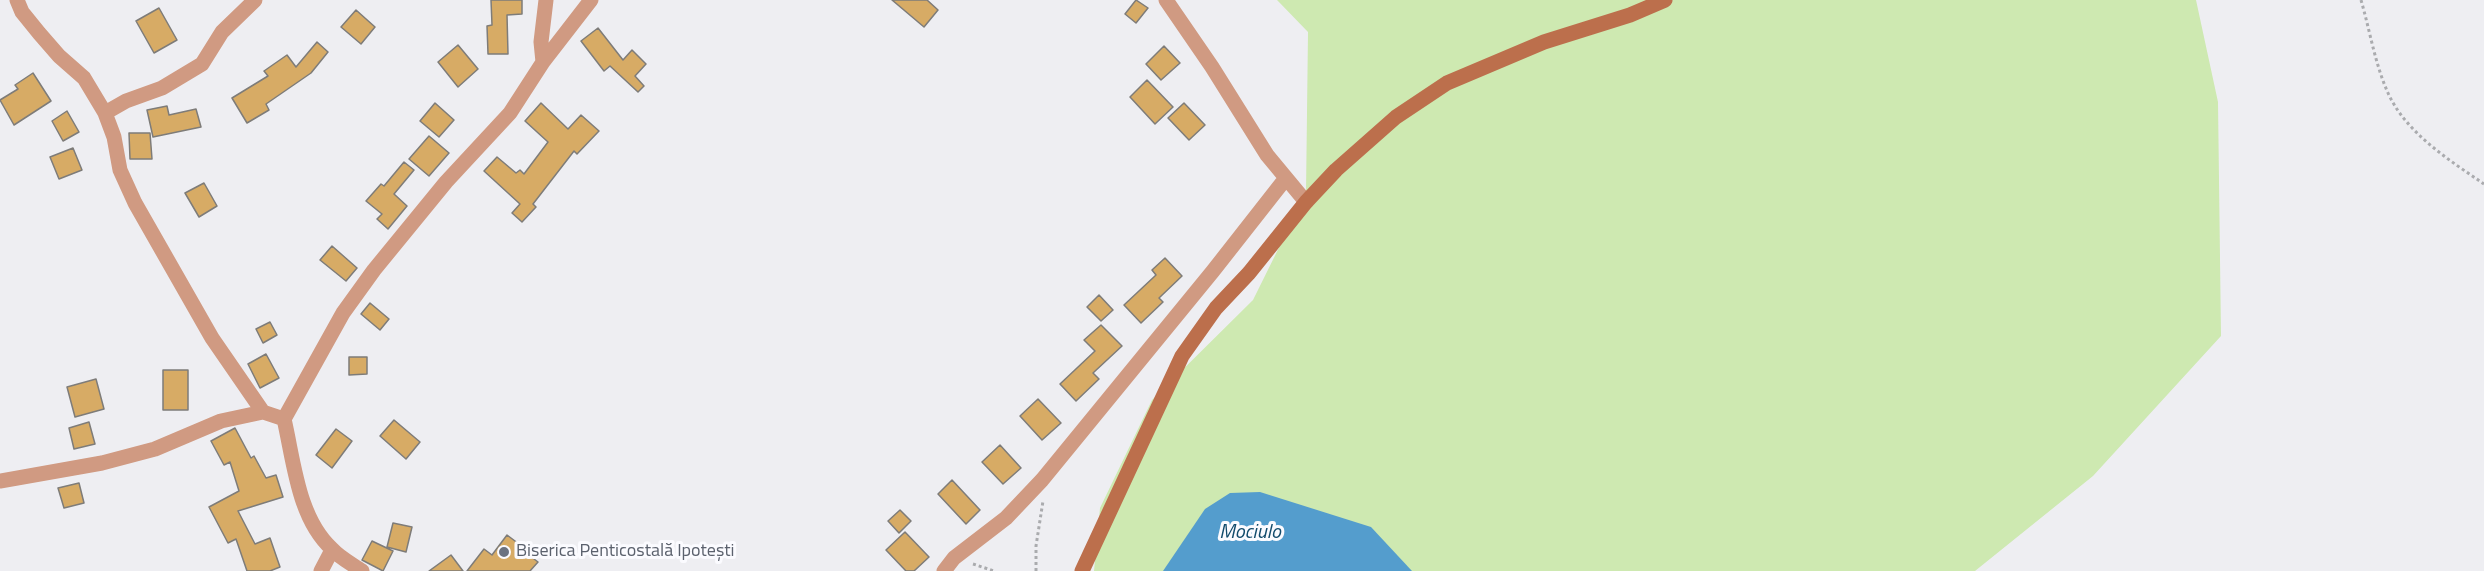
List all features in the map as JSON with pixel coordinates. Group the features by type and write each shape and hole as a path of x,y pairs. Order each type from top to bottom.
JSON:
{"street":[{"path":"17,0 22,12 59,57 84,78 105,113 114,137 120,170 135,203 212,338 263,411 284,419"},
{"path":"105,113 126,101 162,88 202,64 222,32 255,0"},
{"path":"543,62 541,42 546,0"},
{"path":"362,571 332,550 318,533 306,511 284,419 343,313 374,270 446,182 510,113 543,62 591,0"},
{"path":"1166,0 1212,66 1261,146 1306,202"},
{"path":"1082,571 1182,356 1216,308 1249,273 1306,202 1336,170 1396,117 1447,82 1544,42 1630,15 1665,0"},
{"path":"944,571 954,558 1006,518 1042,480 1286,178"},
{"path":"0,481 102,462 154,449 221,421 263,411"},
{"path":"321,571 332,550"}],"path":[{"path":"2361,0 2377,63 2389,94 2416,131 2484,184"},
{"path":"1036,571 1036,546 1043,504 1042,480"}],"green space":[{"path":"1277,0 2196,0 2218,102 2221,336 2093,476 1975,571 1094,571 1100,508 1152,400 1253,300 1306,193 1308,32"}],"water":[{"name":"Mociulo","path":"1260,492 1371,527 1412,571 1163,571 1205,509 1230,493"}],"building":[{"path":"491,0 522,0 522,14 507,15 508,54 488,54 487,26 492,25"},
{"path":"892,0 927,0 938,10 924,27"},
{"path":"1136,0 1148,8 1136,23 1125,14"},
{"path":"159,8 177,40 154,53 136,21"},
{"path":"356,10 375,27 361,44 341,27"},
{"path":"598,28 623,60 632,50 646,64 635,76 644,86 638,92 610,66 604,71 581,41"},
{"path":"317,42 328,52 311,73 266,104 269,110 247,123 232,98 268,76 264,71 287,55 296,67"},
{"path":"458,45 478,69 458,87 438,62"},
{"path":"1164,46 1180,63 1161,80 1146,64"},
{"path":"33,73 51,101 14,125 0,100 18,89 15,85"},
{"path":"1147,80 1173,107 1155,124 1130,97"},
{"path":"435,103 454,120 439,137 420,121"},
{"path":"541,103 568,129 581,115 599,131 577,154 574,151 533,204 536,207 522,222 512,213 520,204 484,171 497,157 516,173 520,170 524,174 548,142 525,121"},
{"path":"1184,103 1205,125 1189,140 1168,118"},
{"path":"167,106 169,115 196,109 201,127 153,137 147,110"},
{"path":"67,111 79,132 63,141 52,121"},
{"path":"129,133 150,133 152,159 130,159"},
{"path":"429,136 449,153 429,176 409,159"},
{"path":"73,148 82,170 59,179 50,157"},
{"path":"404,162 414,170 394,194 407,206 388,229 377,219 382,214 366,201 381,184 384,186"},
{"path":"204,183 217,206 199,217 185,193"},
{"path":"332,246 357,268 346,281 320,260"},
{"path":"1165,258 1182,276 1159,298 1163,302 1141,323 1124,305 1156,275 1152,270"},
{"path":"1099,295 1113,310 1101,321 1087,307"},
{"path":"370,303 389,319 380,330 361,314"},
{"path":"270,322 277,335 263,343 256,329"},
{"path":"1101,325 1122,346 1093,373 1099,379 1076,401 1060,384 1095,351 1084,340"},
{"path":"266,354 279,378 260,388 248,364"},
{"path":"349,357 367,357 367,374 349,375"},
{"path":"163,370 188,370 188,410 163,410"},
{"path":"96,379 104,409 75,417 67,387"},
{"path":"1038,399 1061,423 1042,440 1020,416"},
{"path":"394,420 420,442 406,459 380,436"},
{"path":"89,422 95,444 74,449 69,428"},
{"path":"235,428 251,458 254,456 266,478 276,475 283,497 238,511 255,544 270,538 280,567 270,571 247,571 236,539 228,543 209,507 239,491 230,462 224,465 211,441"},
{"path":"336,429 352,441 332,468 316,455"},
{"path":"1000,445 1021,468 1003,484 982,462"},
{"path":"952,480 980,510 966,524 938,494"},
{"path":"79,483 84,503 64,508 58,488"},
{"path":"900,510 911,521 899,533 888,521"},
{"path":"393,523 412,527 406,552 387,547"},
{"path":"905,532 929,557 914,571 906,571 886,550"},
{"name":"Biserica Penticostală Ipotești","path":"507,535 538,562 530,571 467,571 484,549 492,555"},
{"path":"372,541 393,551 383,571 362,560"},
{"path":"451,555 463,571 429,571"}],"place":[{"name":"Biserica Penticostală Ipotești","path":"504,552"}]}
